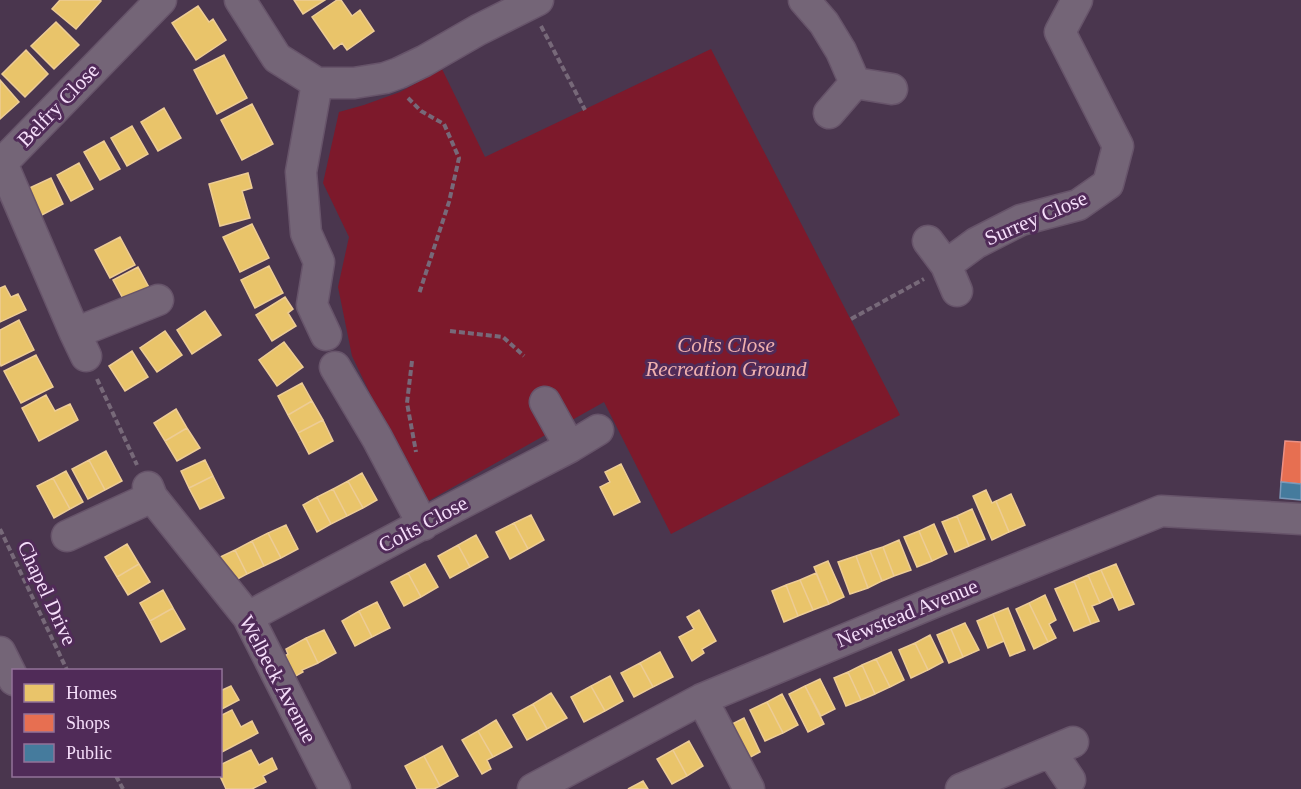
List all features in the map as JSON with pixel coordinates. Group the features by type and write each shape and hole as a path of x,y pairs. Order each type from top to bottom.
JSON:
{"street":[{"name":"Belfry Close","path":"80,345 2,163 161,0"},
{"path":"240,0 277,58 317,84 354,84 399,73 533,2"},
{"path":"804,0 824,23 841,51 855,84"},
{"name":"Surrey Close","path":"951,278 976,243 1022,220 1078,205 1108,184 1118,146 1060,32 1077,0"},
{"path":"317,84 301,172 306,233 319,262 312,305 326,335"},
{"path":"855,84 892,89"},
{"path":"829,113 855,84"},
{"path":"928,241 951,278"},
{"path":"80,345 158,300"},
{"path":"334,367 377,438 423,525"},
{"path":"545,402 570,447"},
{"name":"Colts Close","path":"248,617 598,430"},
{"path":"68,536 150,492"},
{"name":"Welbeck Avenue","path":"150,492 248,617 335,789"},
{"name":"Newstead Avenue","path":"533,789 702,699 1161,511 1301,519"},
{"path":"0,652 12,676"},
{"path":"702,699 749,789"},
{"path":"961,789 1062,747 1070,780"}],"path":[{"path":"533,2 585,110"},
{"path":"399,73 408,97 421,111 444,124 459,158 449,202 419,294"},
{"path":"851,319 936,273 951,278"},
{"path":"450,331 503,338 524,356"},
{"path":"80,345 150,492"},
{"path":"412,361 407,403 416,452"},
{"name":"Chapel Drive","path":"0,529 67,669"}],"green space":[{"name":"Colts Close Recreation Ground","path":"711,49 900,415 671,534 604,402 423,504 352,356 338,287 349,237 323,183 339,112 400,92 442,69 485,157"}],"building: Homes":[{"path":"60,0 101,1 76,29 52,9"},
{"path":"294,0 325,0 303,14"},
{"path":"337,0 341,0 352,16 360,10 374,31 347,50 342,43 334,49 312,17"},
{"path":"198,6 209,22 213,19 226,40 196,60 172,23"},
{"path":"56,22 79,45 54,69 31,46"},
{"path":"26,50 48,74 25,97 2,74"},
{"path":"224,55 247,98 217,114 194,70"},
{"path":"0,80 19,102 0,119"},
{"path":"252,104 273,144 242,160 221,120"},
{"path":"164,108 181,138 158,151 141,122"},
{"path":"132,126 148,154 127,166 111,138"},
{"path":"104,141 120,169 100,180 84,152"},
{"path":"79,163 93,189 71,201 57,175"},
{"path":"248,173 252,188 242,191 250,218 220,226 209,184"},
{"path":"51,178 63,204 40,216 27,189"},
{"path":"252,224 269,258 240,272 223,237"},
{"path":"120,237 135,265 110,278 95,250"},
{"path":"269,266 283,293 255,308 241,280"},
{"path":"138,267 152,293 127,306 113,280"},
{"path":"5,286 11,297 18,294 26,310 0,322 0,288"},
{"path":"285,297 293,309 288,313 296,326 272,341 256,315"},
{"path":"205,311 221,335 192,354 177,330"},
{"path":"19,320 34,350 1,366 0,330"},
{"path":"165,331 182,355 157,372 140,348"},
{"path":"284,342 303,367 277,386 259,360"},
{"path":"132,351 148,377 125,391 109,366"},
{"path":"36,355 53,387 21,403 4,371"},
{"path":"302,383 312,401 288,415 278,396"},
{"path":"46,395 55,411 70,404 78,420 39,441 22,408"},
{"path":"312,401 323,420 298,433 288,415"},
{"path":"176,409 187,428 165,441 154,423"},
{"path":"323,420 333,441 309,454 298,433"},
{"path":"187,428 200,448 177,461 165,441"},
{"path":"106,451 122,481 105,490 89,460"},
{"path":"89,460 105,490 88,499 72,469"},
{"path":"205,460 213,476 189,488 181,471"},
{"path":"621,464 640,502 614,515 600,487 610,482 605,472"},
{"path":"66,471 83,502 70,509 53,478"},
{"path":"362,473 377,500 363,508 348,481"},
{"path":"213,476 224,498 200,509 189,488"},
{"path":"53,478 70,509 54,518 37,486"},
{"path":"348,481 363,508 347,516 333,489"},
{"path":"333,489 347,516 331,524 317,497"},
{"path":"986,490 992,503 996,501 1009,532 992,540 973,496"},
{"path":"1011,494 1025,525 1009,532 996,501"},
{"path":"317,497 331,524 317,532 303,505"},
{"path":"972,509 985,539 969,546 957,516"},
{"path":"531,515 544,540 528,549 514,523"},
{"path":"957,516 969,546 955,552 942,522"},
{"path":"514,523 528,549 510,559 496,532"},
{"path":"934,524 947,554 932,561 919,531"},
{"path":"286,525 298,549 281,558 268,533"},
{"path":"919,531 932,561 917,567 904,537"},
{"path":"268,533 281,558 264,566 252,541"},
{"path":"476,535 488,557 470,567 458,545"},
{"path":"899,540 911,570 894,576 883,547"},
{"path":"252,541 264,566 247,574 235,550"},
{"path":"127,544 139,564 117,577 105,557"},
{"path":"458,545 470,567 450,578 438,556"},
{"path":"883,547 894,576 882,581 870,551"},
{"path":"235,550 247,574 232,582 220,557"},
{"path":"870,551 882,581 868,588 856,556"},
{"path":"856,556 868,588 850,594 838,562"},
{"path":"828,561 844,597 829,604 814,567"},
{"path":"139,564 150,582 128,595 117,577"},
{"path":"425,564 438,587 421,597 408,573"},
{"path":"1116,564 1134,604 1119,610 1101,570"},
{"path":"1101,570 1113,597 1100,603 1088,575"},
{"path":"408,573 421,597 404,606 391,582"},
{"path":"816,573 829,604 813,610 800,580"},
{"path":"1088,575 1100,603 1092,606 1099,621 1091,624 1074,581"},
{"path":"800,580 813,610 798,616 786,585"},
{"path":"1074,581 1091,624 1074,631 1055,589"},
{"path":"786,585 798,616 784,622 772,591"},
{"path":"163,590 173,608 150,621 140,603"},
{"path":"1045,595 1056,620 1049,624 1056,638 1048,642 1029,603"},
{"path":"377,602 390,628 372,637 359,611"},
{"path":"1029,603 1048,642 1034,649 1016,609"},
{"path":"173,608 185,629 161,642 150,621"},
{"path":"1008,608 1025,650 1010,656 993,614"},
{"path":"699,610 716,641 702,649 704,653 692,661 679,637 694,629 687,617"},
{"path":"359,611 372,637 355,646 342,621"},
{"path":"993,614 1004,641 988,648 977,621"},
{"path":"965,623 979,650 963,657 951,629"},
{"path":"951,629 963,657 949,663 937,635"},
{"path":"324,630 336,653 318,663 306,638"},
{"path":"930,635 943,662 928,670 915,643"},
{"path":"306,638 318,663 302,670 303,672 292,678 283,657 288,654 286,649"},
{"path":"915,643 928,670 911,678 899,650"},
{"path":"660,652 673,677 653,687 640,663"},
{"path":"891,652 904,680 890,687 876,659"},
{"path":"876,659 890,687 875,694 862,665"},
{"path":"640,663 653,687 634,697 621,673"},
{"path":"862,665 875,694 861,700 848,672"},
{"path":"848,672 861,700 846,706 834,678"},
{"path":"610,676 623,701 605,711 591,686"},
{"path":"820,679 835,709 821,716 805,686"},
{"path":"231,686 239,700 222,709 222,690"},
{"path":"591,686 605,711 584,722 571,697"},
{"path":"805,686 824,724 808,732 789,694"},
{"path":"551,693 567,718 547,729 533,704"},
{"path":"782,694 798,725 783,733 767,702"},
{"path":"767,702 783,733 765,741 750,710"},
{"path":"533,704 547,729 527,740 513,715"},
{"path":"232,710 241,727 252,721 258,733 222,752 222,715"},
{"path":"744,718 760,752 743,761 726,727"},
{"path":"496,720 512,747 493,757 478,731"},
{"path":"478,731 493,757 487,760 491,769 482,774 462,740"},
{"path":"689,741 703,766 687,776 673,750"},
{"path":"442,746 458,776 440,786 424,756"},
{"path":"251,750 259,765 272,758 277,769 263,776 266,782 252,789 226,789 220,777 222,764"},
{"path":"673,750 687,776 672,784 657,759"},
{"path":"424,756 440,786 434,789 417,789 405,766"},
{"path":"643,781 648,789 628,789"}],"building: Shops":[{"path":"1285,441 1301,442 1301,484 1281,482"}],"building: Public":[{"path":"1281,482 1301,484 1301,500 1280,498"}]}
